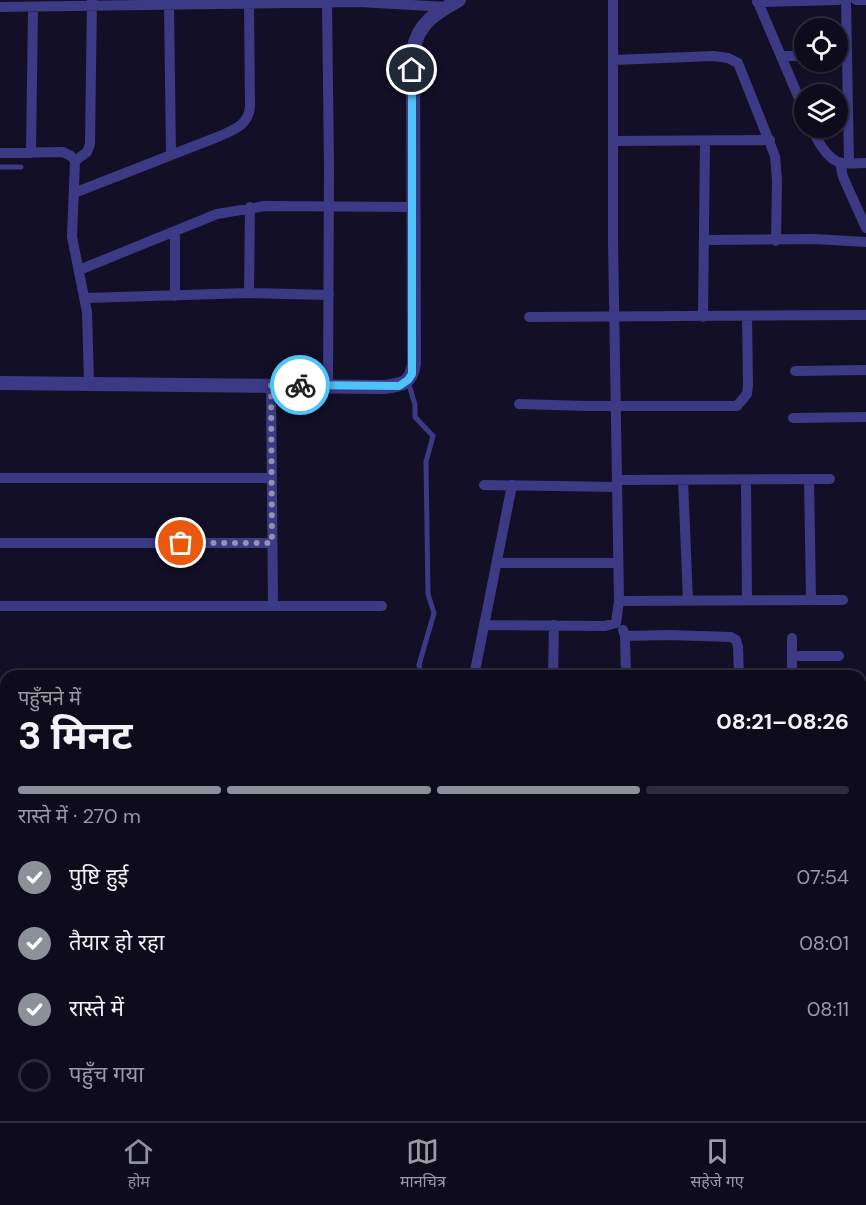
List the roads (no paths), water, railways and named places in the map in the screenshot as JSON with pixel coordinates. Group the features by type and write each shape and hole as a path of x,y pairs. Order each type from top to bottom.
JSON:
{"street":[{"path":"612,0 619,601 616,623 625,636 626,670"},
{"path":"794,87 757,1 838,0"},
{"path":"845,18 846,0"},
{"path":"856,0 866,0"},
{"path":"0,7 92,3 169,6 360,2 453,3"},
{"path":"75,161 87,152 90,144 92,3"},
{"path":"327,3 328,386"},
{"path":"0,383 271,384 383,387 399,386 408,380 414,364 413,50 416,35 424,24 453,3"},
{"path":"74,192 220,136 242,125 248,119 250,106 249,4"},
{"path":"169,6 171,155"},
{"path":"31,153 33,7"},
{"path":"613,60 697,56 728,58 738,63 775,156 776,241"},
{"path":"781,56 794,56"},
{"path":"842,72 843,177 866,228"},
{"path":"816,138 827,154 844,163 866,163"},
{"path":"613,141 770,141"},
{"path":"703,316 705,141"},
{"path":"0,153 63,152 75,161 72,237 86,298 89,383"},
{"path":"80,270 217,214 250,207 413,207"},
{"path":"249,293 250,207"},
{"path":"175,232 175,296"},
{"path":"704,240 814,239 866,242"},
{"path":"86,298 249,293 329,295"},
{"path":"529,317 866,315"},
{"path":"519,404 737,406 747,394 748,385 747,316"},
{"path":"795,371 866,370"},
{"path":"271,384 273,605"},
{"path":"793,418 866,417"},
{"path":"0,478 272,478"},
{"path":"809,479 811,599"},
{"path":"484,485 830,479"},
{"path":"683,480 688,600"},
{"path":"746,480 747,600"},
{"path":"475,670 512,485"},
{"path":"0,543 272,543"},
{"path":"497,563 618,563"},
{"path":"619,601 843,600"},
{"path":"0,606 382,606"},
{"path":"484,625 604,626 616,623"},
{"path":"553,670 554,626"},
{"path":"625,636 731,637 736,640 738,646 739,670"},
{"path":"792,638 792,670"},
{"path":"792,656 839,656"}],"lane":[{"path":"0,167 21,167"},
{"path":"408,380 415,405 415,417 433,436 426,462 428,594 434,613 419,665 420,670"}]}
